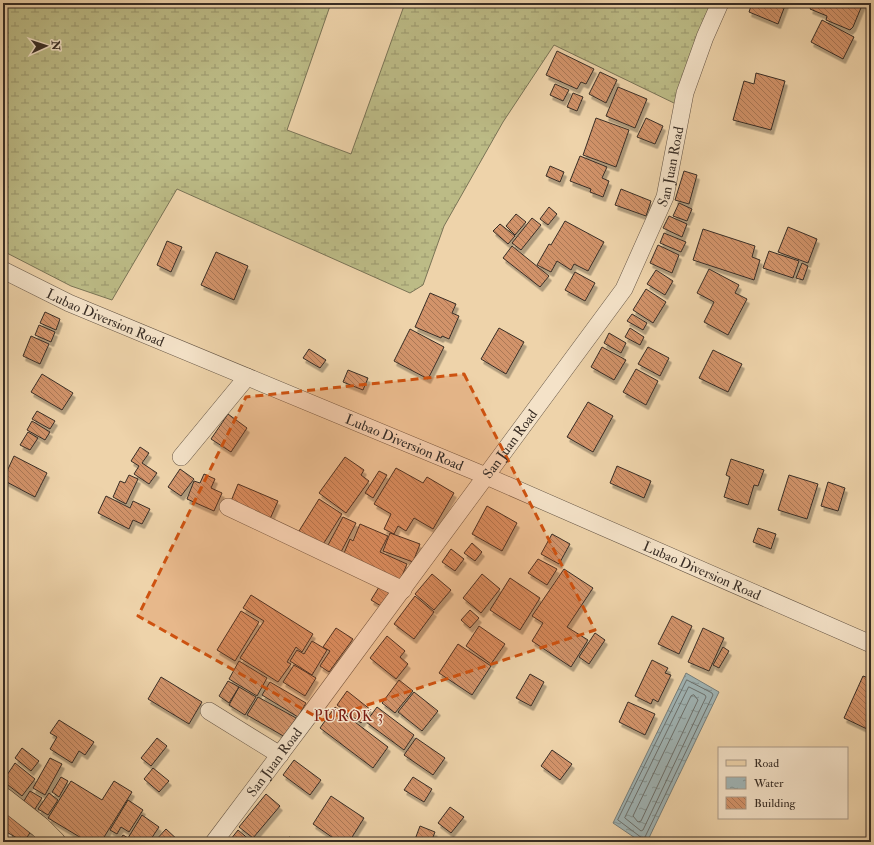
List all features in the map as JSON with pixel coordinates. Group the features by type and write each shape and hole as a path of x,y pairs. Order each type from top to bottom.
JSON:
{"main road":[{"path":"3,798 40,827 56,842"}],"street":[{"name":"San Juan Road","path":"214,842 280,755 624,289 665,197 685,93 705,38 720,3"},
{"name":"Lubao Diversion Road","path":"3,270 69,304 486,476 871,644"},
{"path":"181,457 247,377"},
{"path":"228,507 402,590"},
{"path":"209,710 280,755"}],"highlighted area":[{"path":"464,374 595,630 322,720 138,616 246,397"}],"green space":[{"path":"3,3 331,3 287,130 351,154 405,3 712,3 676,104 554,45 503,122 444,226 423,285 410,293 177,189 112,300 71,286 3,251"}],"water":[{"path":"686,673 719,692 647,842 641,842 613,823"}],"building":[{"path":"752,3 786,3 778,24 749,12"},
{"path":"813,3 863,3 853,27 850,30 826,20 827,16 810,9"},
{"path":"822,20 854,37 843,59 811,42"},
{"path":"557,51 594,69 586,84 581,82 577,89 546,75"},
{"path":"600,72 617,80 606,103 589,94"},
{"path":"756,73 785,81 771,130 733,120 744,81 754,84"},
{"path":"555,84 569,90 563,101 550,95"},
{"path":"618,87 647,99 635,128 606,116"},
{"path":"573,93 583,97 577,111 567,107"},
{"path":"596,118 629,130 616,167 583,155"},
{"path":"646,118 663,126 655,144 637,137"},
{"path":"580,156 607,167 602,178 609,181 603,197 590,192 591,189 570,181"},
{"path":"550,166 564,172 560,182 546,176"},
{"path":"684,171 697,175 689,204 675,200"},
{"path":"621,189 651,201 646,216 615,205"},
{"path":"679,203 692,209 687,221 673,216"},
{"path":"549,207 557,214 548,225 540,219"},
{"path":"516,214 526,222 515,235 506,226"},
{"path":"669,216 687,224 682,237 663,228"},
{"path":"532,218 541,225 521,250 512,243"},
{"path":"565,221 604,242 588,271 574,264 571,270 557,261 551,272 537,265"},
{"path":"500,224 515,236 508,244 493,231"},
{"path":"788,227 817,239 808,263 778,252"},
{"path":"703,229 755,246 752,257 760,260 754,280 693,260"},
{"path":"664,233 686,242 681,252 660,243"},
{"path":"167,241 182,247 171,272 157,265"},
{"path":"658,245 679,255 672,273 650,263"},
{"path":"512,246 549,276 540,287 503,258"},
{"path":"769,251 799,261 793,278 763,268"},
{"path":"216,252 248,266 234,300 201,285"},
{"path":"802,263 808,266 803,280 796,278"},
{"path":"709,269 739,285 735,293 747,299 728,335 704,322 714,302 697,293"},
{"path":"656,270 673,281 665,295 647,284"},
{"path":"575,272 595,283 585,301 565,290"},
{"path":"646,289 666,302 653,323 633,310"},
{"path":"430,293 456,304 452,313 459,316 449,339 442,336 441,338 415,327"},
{"path":"45,312 60,319 56,330 40,323"},
{"path":"632,314 647,323 643,330 627,321"},
{"path":"39,325 55,332 51,342 35,335"},
{"path":"499,328 524,342 506,374 481,359"},
{"path":"630,328 644,337 640,345 625,337"},
{"path":"410,329 444,347 428,379 394,361"},
{"path":"609,333 626,343 621,353 604,343"},
{"path":"31,336 49,344 40,364 23,356"},
{"path":"602,347 626,360 614,380 591,367"},
{"path":"648,347 669,358 660,376 638,364"},
{"path":"309,349 326,360 320,368 303,358"},
{"path":"713,350 742,364 728,392 699,378"},
{"path":"636,369 658,381 646,405 623,392"},
{"path":"348,370 368,378 363,390 343,382"},
{"path":"42,374 73,393 62,410 31,392"},
{"path":"588,402 613,416 593,452 567,437"},
{"path":"37,411 55,421 50,429 32,419"},
{"path":"228,414 247,428 231,452 211,439"},
{"path":"32,421 50,432 45,440 27,430"},
{"path":"28,432 38,438 30,450 20,445"},
{"path":"140,447 149,453 142,463 157,473 149,484 134,474 139,466 131,461"},
{"path":"14,456 47,473 35,497 3,480"},
{"path":"345,457 364,470 361,475 369,481 346,513 319,493"},
{"path":"731,459 764,470 758,486 754,485 748,505 724,497 730,477 726,475"},
{"path":"617,466 651,481 644,498 610,483"},
{"path":"396,468 423,483 427,477 454,493 433,529 414,518 406,531 398,526 394,534 384,529 391,514 374,504"},
{"path":"180,469 194,479 181,496 168,487"},
{"path":"379,471 387,475 373,498 365,493"},
{"path":"204,474 215,479 211,488 222,493 214,511 187,499 194,481 200,483"},
{"path":"129,475 138,479 126,504 113,497 120,481 125,483"},
{"path":"789,475 818,484 807,519 778,510"},
{"path":"828,482 845,488 838,511 821,506"},
{"path":"238,484 278,501 270,519 231,501"},
{"path":"106,496 130,508 133,501 150,509 142,524 133,520 129,529 98,513"},
{"path":"319,499 342,514 322,546 299,531"},
{"path":"487,506 517,523 502,551 472,534"},
{"path":"343,517 356,523 340,554 327,547"},
{"path":"360,524 388,536 380,552 407,564 399,583 342,558 350,539 353,541"},
{"path":"758,528 776,534 771,549 753,542"},
{"path":"390,533 420,544 413,562 383,551"},
{"path":"552,534 570,544 559,564 541,554"},
{"path":"472,543 482,552 475,561 464,553"},
{"path":"451,549 464,559 455,571 442,562"},
{"path":"538,559 557,569 547,585 528,573"},
{"path":"564,569 593,588 567,627 588,640 571,667 532,641 543,623 532,616"},
{"path":"432,574 451,590 434,610 415,594"},
{"path":"482,574 500,589 481,613 463,598"},
{"path":"510,578 540,598 520,630 490,610"},
{"path":"379,587 389,593 381,606 371,600"},
{"path":"251,595 313,634 302,652 296,647 287,662 291,664 278,682 240,658 264,621 243,608"},
{"path":"415,596 434,612 414,639 394,624"},
{"path":"871,602 871,613 868,612"},
{"path":"470,610 479,618 470,628 461,620"},
{"path":"241,611 259,622 235,661 217,650"},
{"path":"672,616 692,626 679,654 658,644"},
{"path":"479,626 505,644 491,664 466,646"},
{"path":"336,628 353,639 329,672 320,666 330,651 323,647"},
{"path":"703,628 724,638 709,671 688,662"},
{"path":"595,633 605,640 589,664 579,657"},
{"path":"387,636 405,651 400,657 408,664 396,679 370,658"},
{"path":"312,641 327,650 312,675 290,661 297,650 304,654"},
{"path":"458,644 491,666 472,695 439,673"},
{"path":"723,647 729,651 719,668 713,665"},
{"path":"652,660 668,668 665,673 671,675 658,702 653,699 651,704 635,696"},
{"path":"239,661 267,678 257,696 229,679"},
{"path":"294,665 316,678 305,696 283,682"},
{"path":"530,674 544,682 531,706 516,698"},
{"path":"863,676 871,679 871,720 867,729 844,718"},
{"path":"161,677 202,702 189,724 148,699"},
{"path":"399,680 413,691 395,713 382,703"},
{"path":"228,681 239,687 229,703 219,696"},
{"path":"270,682 306,703 298,717 262,695"},
{"path":"239,687 256,697 245,715 229,705"},
{"path":"347,691 371,710 361,723 337,705"},
{"path":"414,692 438,711 422,731 398,712"},
{"path":"258,697 296,718 285,737 247,715"},
{"path":"628,702 655,714 645,735 619,722"},
{"path":"335,707 388,747 373,768 320,728"},
{"path":"377,707 414,735 404,750 366,722"},
{"path":"59,720 94,742 85,755 79,751 72,763 50,749 57,737 50,733"},
{"path":"157,738 167,746 151,766 141,758"},
{"path":"416,738 445,758 433,775 404,755"},
{"path":"22,748 39,761 31,771 15,758"},
{"path":"552,750 572,764 560,780 541,766"},
{"path":"50,758 62,764 45,795 33,788"},
{"path":"294,760 321,780 310,795 283,775"},
{"path":"15,763 35,779 22,796 3,781"},
{"path":"153,768 169,781 159,792 144,779"},
{"path":"61,777 68,781 59,797 52,792"},
{"path":"413,777 432,789 424,802 404,790"},
{"path":"71,781 102,800 114,781 132,792 101,842 88,842 48,818"},
{"path":"30,791 42,798 33,812 22,804"},
{"path":"49,793 58,800 48,815 38,809"},
{"path":"266,794 280,806 253,838 239,827"},
{"path":"331,796 364,818 349,842 339,842 313,824"},
{"path":"128,800 143,810 129,832 121,827 117,834 110,830"},
{"path":"450,807 464,817 451,833 438,823"},
{"path":"3,810 33,828 24,842 3,830"},
{"path":"142,815 159,827 149,842 118,842 123,835 128,838"},
{"path":"420,826 435,832 431,842 414,842"},
{"path":"166,829 180,842 154,842"},
{"path":"238,830 251,841 234,842 231,839"},
{"path":"289,837 302,842 287,842"}],"district":[{"name":"PUROK 3","path":"349,716"}]}
